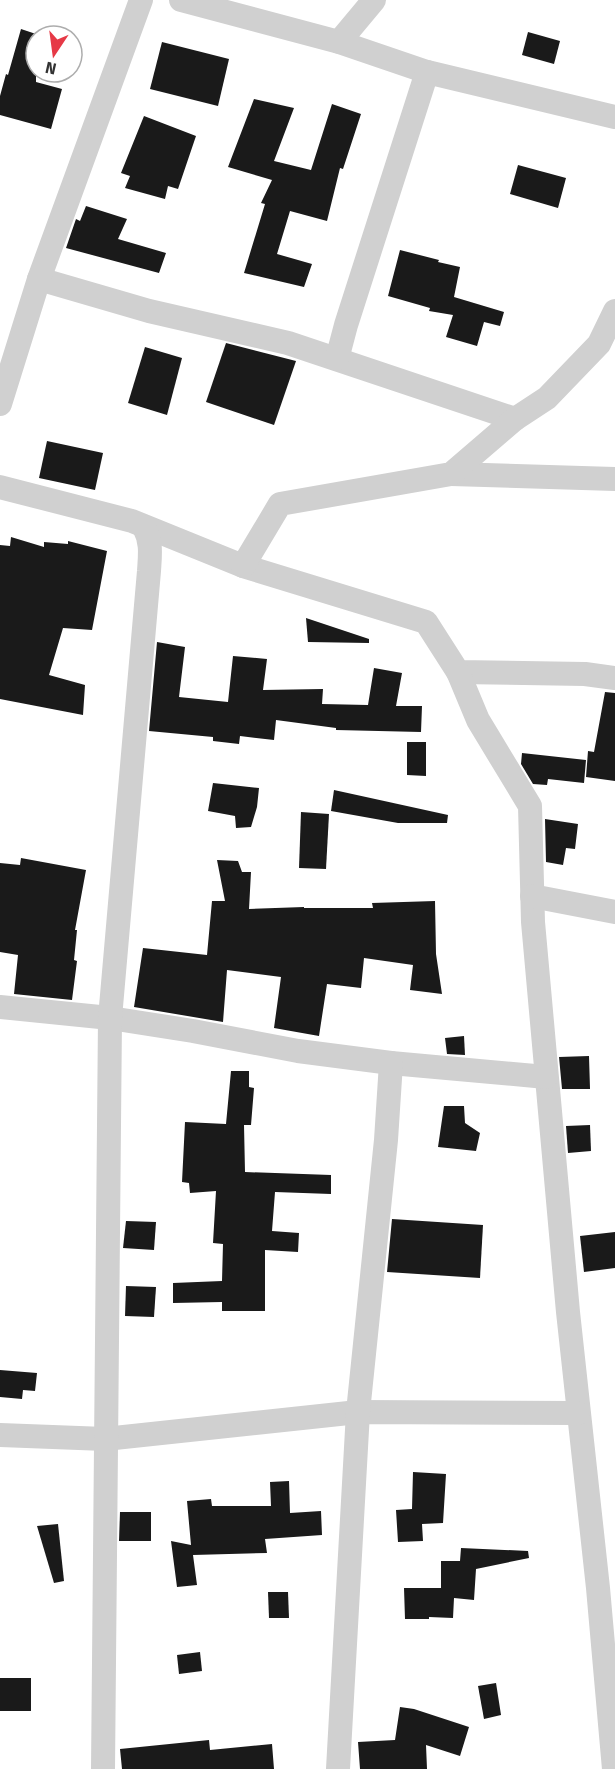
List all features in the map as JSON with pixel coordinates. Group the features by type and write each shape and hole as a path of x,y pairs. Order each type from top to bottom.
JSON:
{"street":[{"path":"0,404 39,279 141,0"},
{"path":"181,0 339,42 428,72 615,117"},
{"path":"339,42 374,0"},
{"path":"337,359 345,325 428,72"},
{"path":"39,279 149,311 288,343 515,419"},
{"path":"451,474 515,419 547,398 599,344 615,311"},
{"path":"243,566 280,504 451,474 615,478"},
{"path":"0,486 132,521 243,566 426,622 458,672 478,720 530,806 532,896 546,1077 578,1413 607,1594 614,1769"},
{"path":"103,1769 110,1018 151,547 144,527"},
{"path":"458,672 585,674 615,678"},
{"path":"532,896 615,912"},
{"path":"0,1007 110,1018 298,1051 391,1063 546,1077"},
{"path":"338,1769 358,1413 386,1140 391,1063"},
{"path":"0,1435 105,1439 358,1413 578,1413"}],"building":[{"path":"21,29 24,30 24,84 43,84 62,89 51,129 0,115 0,96 6,74 8,75"},
{"path":"528,32 560,41 554,64 522,55"},
{"path":"162,42 229,59 218,106 150,89"},
{"path":"254,99 294,108 274,161 311,170 332,104 361,114 343,169 340,168 327,221 290,211 277,254 312,264 304,287 244,273 265,204 261,203 272,180 228,167"},
{"path":"144,116 196,136 178,189 168,186 165,199 125,188 130,176 121,173"},
{"path":"518,165 566,178 558,208 510,194"},
{"path":"86,206 127,219 118,239 166,253 159,273 66,248 76,219 80,221"},
{"path":"400,250 460,267 454,297 504,312 500,326 484,322 477,346 446,337 453,315 429,311 430,308 388,296"},
{"path":"226,343 296,361 274,425 206,402"},
{"path":"145,347 182,358 167,415 128,403"},
{"path":"47,441 103,453 95,490 39,478"},
{"path":"11,537 44,547 44,542 68,544 68,541 107,551 92,630 63,628 49,675 85,685 83,715 0,699 0,545 10,546"},
{"path":"306,618 369,639 369,643 308,642"},
{"path":"157,642 185,647 179,697 228,702 233,656 267,659 263,690 323,689 322,704 368,705 374,668 402,673 396,706 422,706 421,732 336,730 336,728 276,720 274,740 240,736 239,744 213,741 213,737 149,731"},
{"path":"605,692 615,693 615,781 586,777 588,751 594,752"},
{"path":"407,742 426,742 426,776 407,775"},
{"path":"522,753 586,760 584,783 548,779 547,785 533,784 521,764"},
{"path":"213,783 259,788 257,807 251,827 236,828 235,816 208,811"},
{"path":"334,790 448,815 447,823 398,823 331,811"},
{"path":"301,812 329,814 326,869 299,868"},
{"path":"545,819 578,824 575,849 566,848 563,865 546,862"},
{"path":"21,858 86,870 75,930 77,930 74,960 77,961 72,1000 14,994 18,955 0,952 0,863 20,865"},
{"path":"217,860 238,861 242,872 251,872 249,909 373,908 372,903 435,901 436,954 442,994 410,990 413,965 364,958 361,988 327,984 319,1036 274,1028 281,977 227,970 223,1022 134,1007 143,948 207,955 212,901 225,901"},
{"path":"464,1036 465,1055 447,1054 445,1038"},
{"path":"589,1056 590,1089 562,1089 559,1057"},
{"path":"231,1071 249,1071 249,1087 254,1088 251,1125 244,1125 245,1172 331,1175 331,1194 275,1192 272,1231 299,1233 298,1252 265,1250 265,1311 222,1311 222,1302 173,1303 173,1283 222,1281 223,1244 213,1243 216,1191 190,1193 189,1183 182,1182 185,1122 226,1124"},
{"path":"444,1106 464,1106 465,1123 480,1133 476,1151 438,1147"},
{"path":"590,1125 591,1151 568,1153 566,1126"},
{"path":"392,1219 483,1225 480,1278 387,1272"},
{"path":"126,1221 156,1222 154,1250 123,1248"},
{"path":"615,1232 615,1268 584,1272 580,1236"},
{"path":"126,1286 156,1287 154,1317 125,1316"},
{"path":"0,1370 37,1373 35,1391 23,1390 22,1399 0,1397"},
{"path":"413,1472 446,1474 443,1523 422,1524 423,1541 398,1542 396,1510 412,1509"},
{"path":"289,1481 290,1513 321,1511 322,1535 265,1539 267,1553 193,1555 197,1585 177,1587 171,1541 191,1545 187,1501 211,1499 212,1506 271,1506 270,1482"},
{"path":"120,1512 151,1512 151,1541 119,1541"},
{"path":"58,1524 64,1581 54,1583 37,1526"},
{"path":"461,1548 528,1551 529,1558 476,1569 474,1600 454,1598 453,1618 405,1619 404,1588 441,1588 441,1561 460,1561"},
{"path":"268,1592 288,1592 289,1618 269,1618"},
{"path":"200,1652 202,1671 179,1674 177,1655"},
{"path":"0,1678 31,1678 31,1711 0,1711"},
{"path":"496,1683 501,1715 484,1719 478,1686"},
{"path":"400,1707 414,1709 469,1727 460,1756 426,1745 427,1769 360,1769 358,1742 395,1740"},
{"path":"209,1740 210,1750 272,1744 274,1769 122,1769 120,1749"}]}
